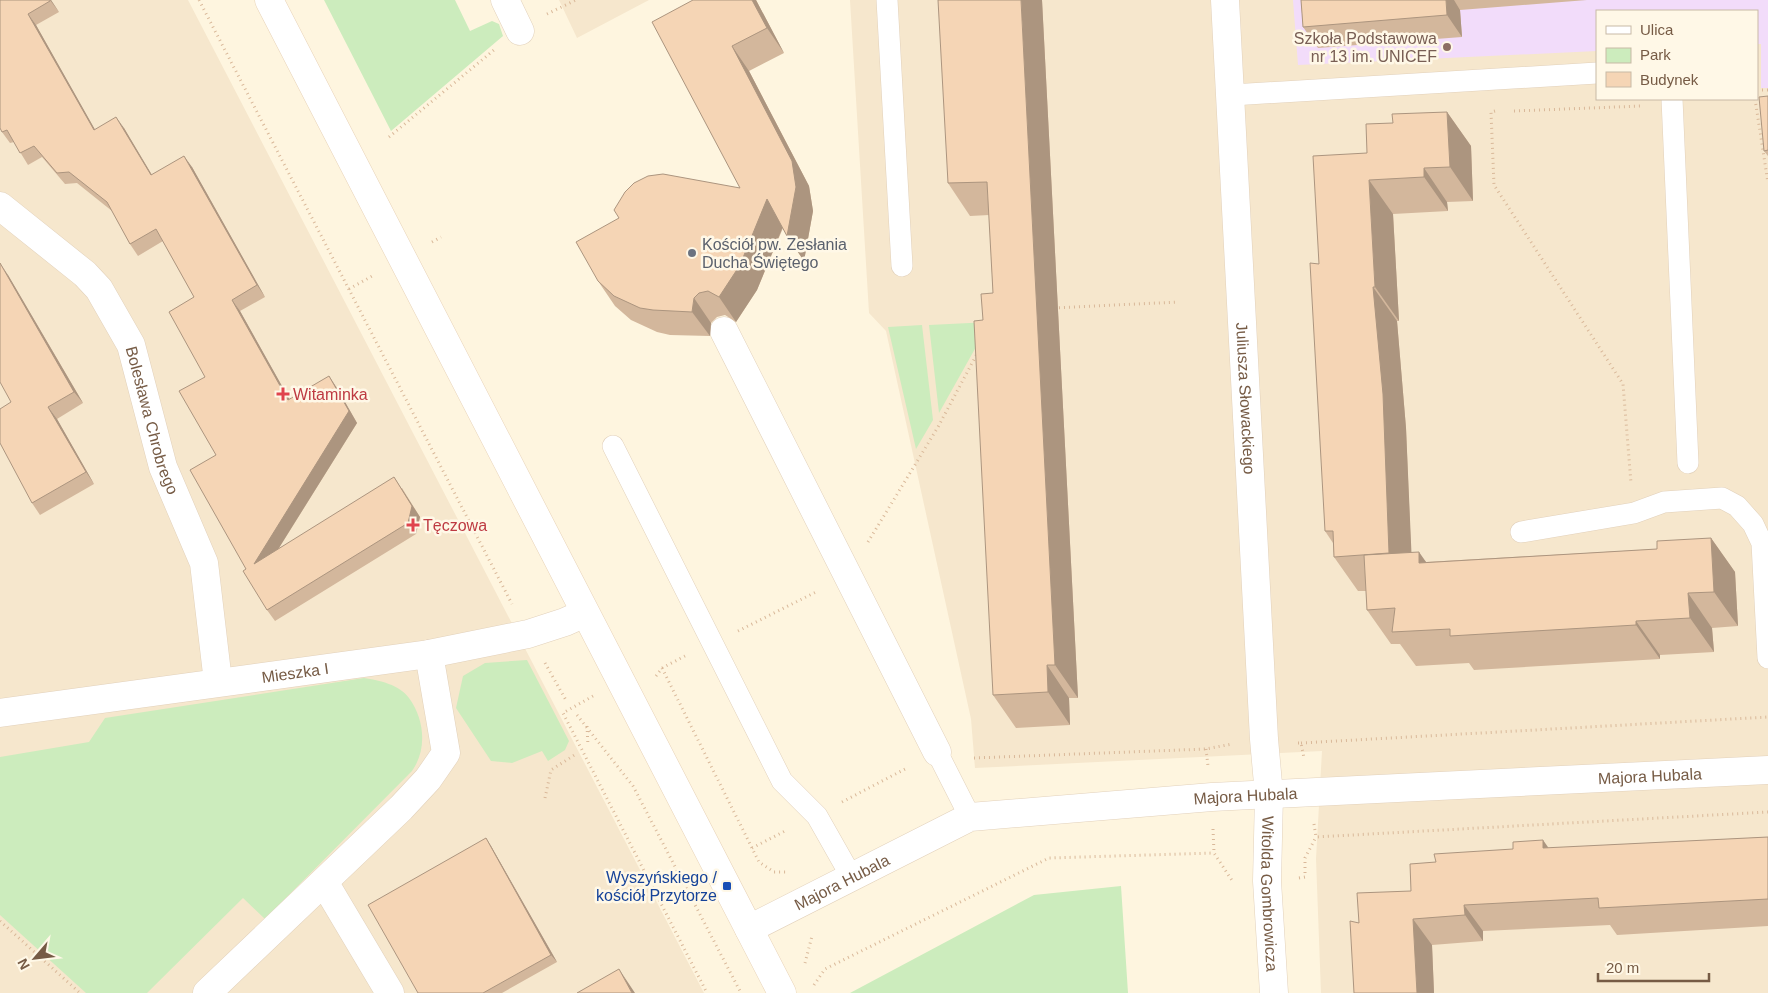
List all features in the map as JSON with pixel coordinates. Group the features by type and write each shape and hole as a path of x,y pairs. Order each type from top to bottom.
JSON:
{"street":[{"path":"269,0 782,993"},
{"path":"505,0 520,30"},
{"name":"Juliusza Słowackiego","path":"1225,0 1232,95 1264,739 1269,795"},
{"name":"Bolesława Chrobrego","path":"0,206 85,274 99,289 131,345 163,467 204,563 218,682"},
{"path":"724,331 937,752"},
{"name":"Mieszka I","path":"0,713 429,654 528,634 565,622 584,613"},
{"path":"207,993 402,808 428,779 446,753 429,654"},
{"name":"Majora Hubala","path":"749,929 970,817 1212,797 1768,770"},
{"name":"Witolda Gombrowicza","path":"1269,795 1267,881 1274,993"},
{"path":"324,882 390,993"}],"lane":[{"path":"887,0 902,266"},
{"path":"1232,95 1596,73"},
{"path":"1672,102 1688,463"},
{"path":"613,446 782,781 817,816 851,876"},
{"path":"1521,532 1634,513 1664,502 1722,498 1742,512 1753,524 1762,543 1768,658"},
{"path":"937,752 970,817"}],"path":[{"path":"199,0 513,606"},
{"path":"389,137 520,30 567,2 576,0"},
{"path":"1755,100 1768,183"},
{"path":"1510,111 1672,102"},
{"path":"1501,111 1491,112 1494,185 1624,384 1634,513"},
{"path":"432,243 441,237"},
{"path":"349,289 378,273"},
{"path":"1050,308 1178,302"},
{"path":"542,660 567,702"},
{"path":"662,668 759,862 774,872 793,872"},
{"path":"590,697 563,712 707,993"},
{"path":"577,714 633,786 741,993"},
{"path":"1301,743 1768,717"},
{"path":"587,726 588,746"},
{"path":"937,752 969,759 1206,749"},
{"path":"545,798 551,770 576,754"},
{"path":"809,980 811,988 825,970 1049,858 1214,853"},
{"path":"0,921 80,993"},
{"path":"804,965 813,932"}],"shaded area":[{"path":"0,0 188,0 704,993 0,993"},
{"path":"559,0 649,0 577,38"},
{"path":"850,0 1768,0 1768,993 1321,993 1316,859 1322,751 975,768 971,719 886,331 869,313"},
{"name":"Szkoła Podstawowa nr 13 im. UNICEF","path":"1293,0 1768,0 1768,88 1761,88 1761,44 1758,44 1758,10 1596,10 1596,51 1298,65"}],"green space":[{"path":"324,0 455,0 470,31 492,21 499,24 503,36 391,131"},
{"path":"990,322 939,413 929,325"},
{"path":"922,325 933,420 916,449 888,327"},
{"path":"527,660 569,741 565,750 548,761 542,751 512,763 491,761 456,708 463,676 485,663"},
{"path":"364,678 395,686 409,698 421,725 422,744 417,763 412,771 265,919 243,898 147,993 86,993 0,915 0,757 89,742 105,718"},
{"path":"1121,886 1128,993 850,993 1034,895"}],"building":[{"path":"0,0 50,0 28,14 94,130 116,117 151,175 184,156 257,285 232,300 288,400 329,376 349,411 254,564 394,477 412,506 408,523 267,610 243,571 246,569 190,470 216,455 179,391 205,377 169,312 194,297 156,229 130,244 107,202 69,172 57,173 34,146 20,153 7,130 2,132 0,128"},
{"path":"693,0 752,0 767,28 732,46 792,161 796,187 787,236 767,199 740,265 719,297 708,291 699,293 694,298 692,312 653,310 640,308 614,296 598,281 576,242 619,218 614,210 625,192 634,183 648,176 663,174 740,188 652,22"},
{"path":"938,0 1021,0 1055,665 1047,665 1048,692 993,695 974,321 983,320 981,294 993,293 987,182 948,183"},
{"path":"1301,0 1446,0 1447,15 1303,27"},
{"path":"1768,96 1768,150 1764,151 1759,97"},
{"path":"1447,112 1450,167 1424,168 1424,177 1369,180 1375,287 1373,287 1383,394 1389,553 1334,557 1333,531 1325,531 1310,263 1319,264 1313,156 1367,153 1366,124 1393,123 1392,114"},
{"path":"0,263 74,392 48,407 86,472 32,503 0,443 0,409 11,402 0,382"},
{"path":"1711,538 1714,592 1688,593 1690,618 1636,621 1636,625 1450,636 1450,629 1392,632 1395,608 1367,610 1364,555 1419,552 1419,563 1657,549 1657,541"},
{"path":"1768,837 1768,899 1599,908 1598,898 1464,905 1465,915 1413,919 1417,993 1354,993 1350,921 1359,923 1357,893 1411,891 1410,864 1436,862 1434,854 1513,849 1513,842 1543,840 1543,848"},
{"path":"486,838 551,955 483,993 418,993 368,905"},
{"path":"619,969 632,993 577,993"}],"place":[{"name":"Szkoła Podstawowa nr 13 im. UNICEF","path":"1447,47"},
{"name":"Kościół pw. Zesłania Ducha Świętego","path":"692,253"},
{"name":"Witaminka","path":"283,394"},
{"name":"Tęczowa","path":"413,525"},
{"name":"Wyszyńskiego / kościół Przytorze","path":"727,886"}]}
